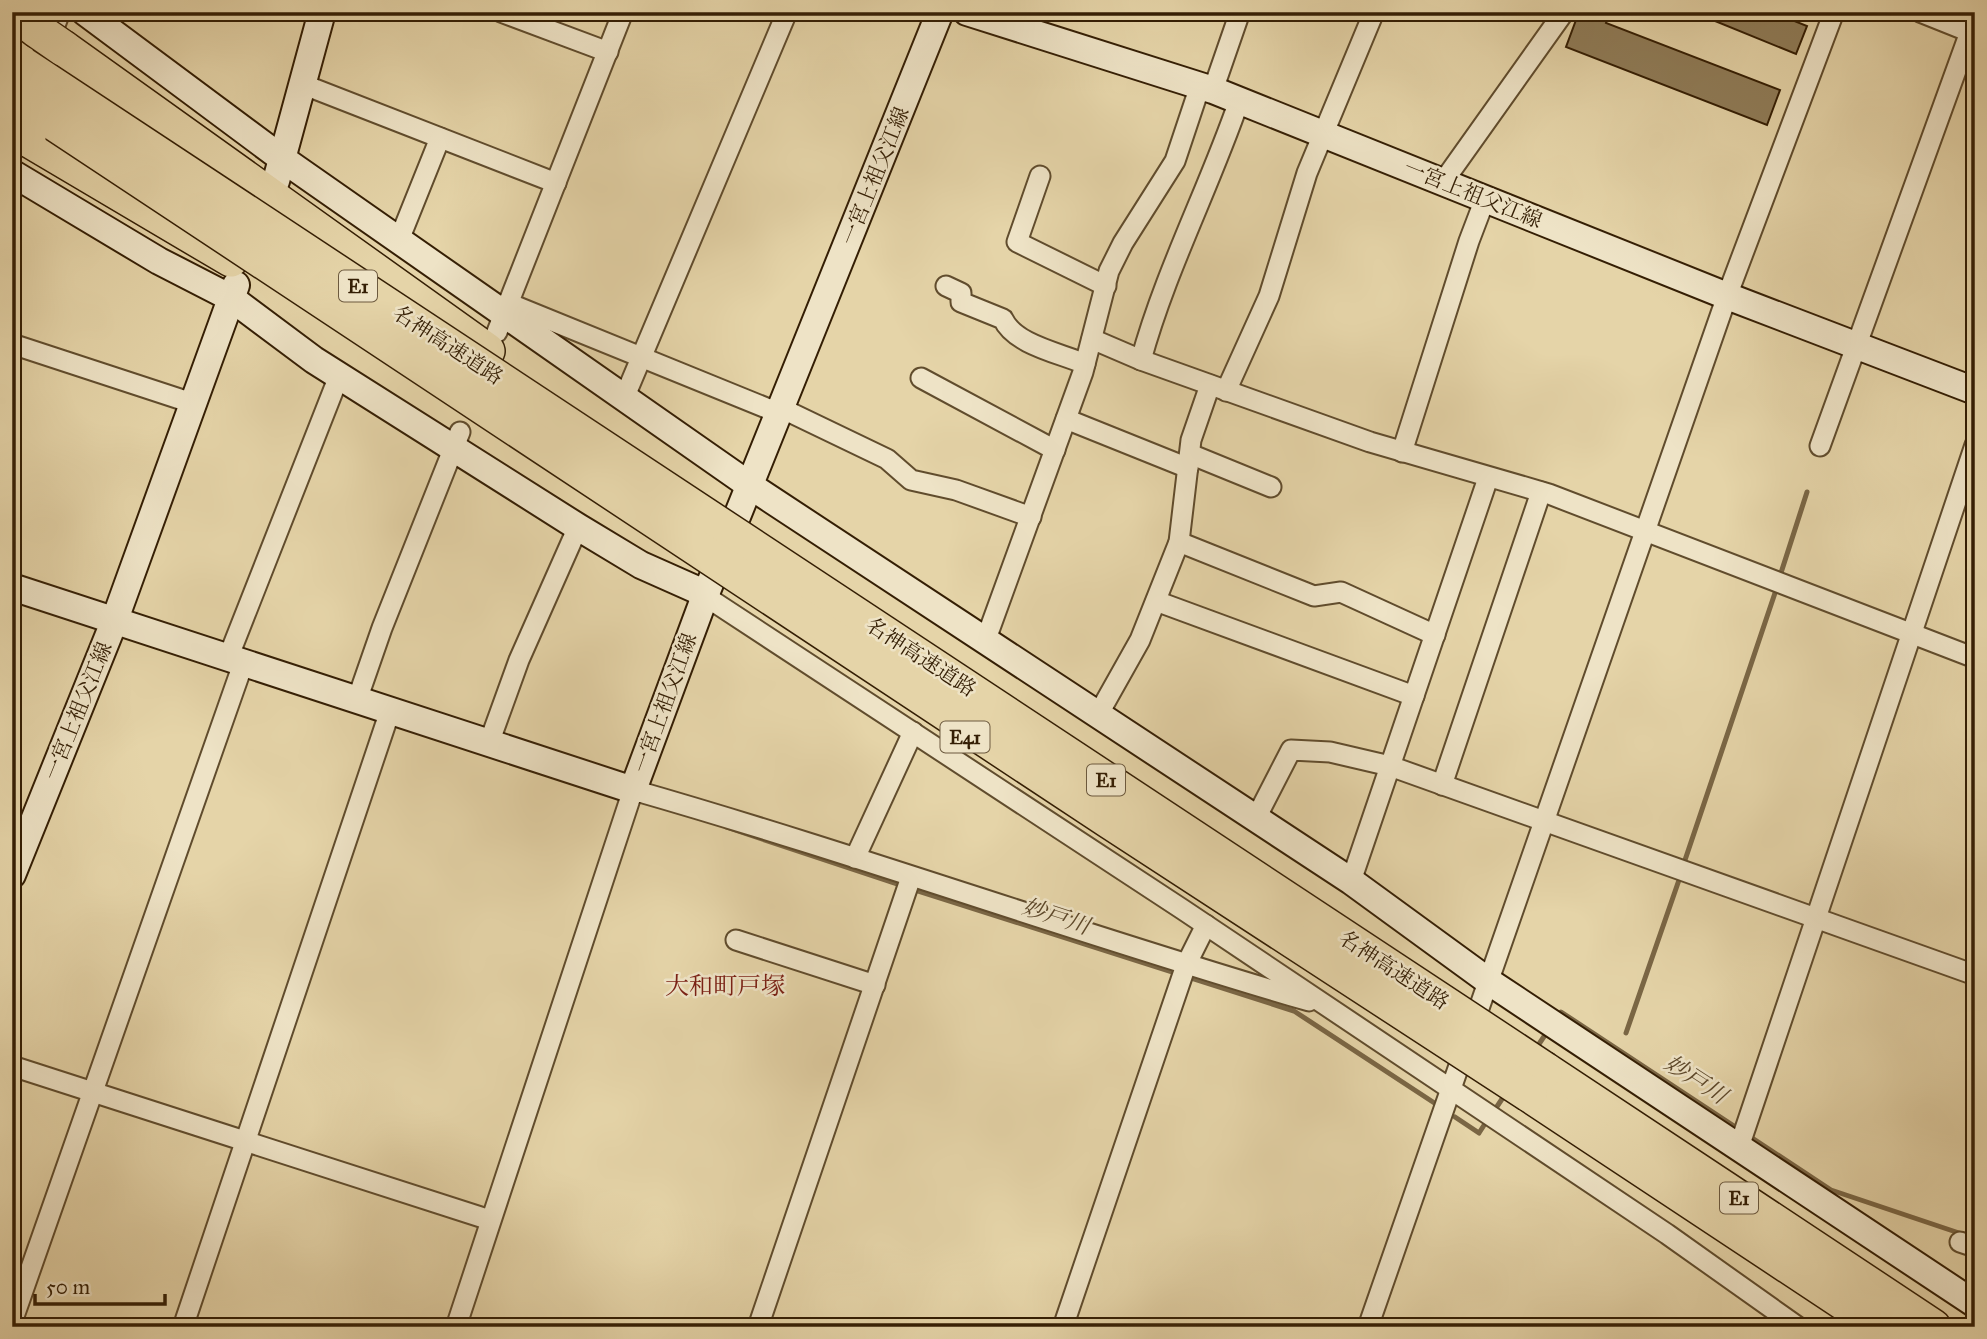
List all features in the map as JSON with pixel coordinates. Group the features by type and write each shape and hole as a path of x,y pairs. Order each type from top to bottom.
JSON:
{"highway":[{"path":"43,26 437,317 993,694 1301,927"},
{"name":"名神高速道路","path":"12,58 1301,927"},
{"name":"名神高速道路","path":"12,95 1537,1082 1933,1327"},
{"name":"E41","path":"17,135 352,332 644,522 1103,828 1301,927"},
{"name":"名神高速道路","path":"1537,1082 1881,1327"}],"street":[{"path":"85,12 280,170 399,240 503,316 625,396 751,487 1099,713 1351,881 1490,983 1553,1024 1744,1138 1975,1304"},
{"path":"280,170 322,12"},
{"path":"501,12 608,51"},
{"path":"503,316 623,12"},
{"path":"625,396 787,12"},
{"name":"一宮上祖父江線","path":"12,875 114,622 633,790 705,596 782,412 940,12"},
{"name":"一宮上祖父江線","path":"967,12 1207,88 1727,296 1975,391"},
{"path":"986,639 1066,419 1085,364 1106,286 1123,243 1175,161 1240,12"},
{"path":"1099,713 1140,640 1179,542 1191,440 1269,296 1299,197 1374,12"},
{"path":"1443,182 1564,12"},
{"path":"1368,1327 1727,296 1834,12"},
{"path":"1820,446 1972,33 1920,12"},
{"path":"17,135 43,26"},
{"path":"302,84 556,183"},
{"path":"1141,360 1154,310 1195,217 1239,101"},
{"path":"399,240 440,138"},
{"path":"12,173 159,261 233,291 340,376 457,440 578,527 641,565 695,589 1206,925 1667,1234 1798,1327"},
{"path":"1040,176 1017,243 1106,286"},
{"path":"1402,452 1469,241 1485,199"},
{"path":"946,286 961,293 961,302 1003,319 1008,330 1025,340 1085,364"},
{"path":"12,587 114,622 233,291"},
{"path":"503,316 642,358 782,412 887,459 911,480 956,490 1031,517"},
{"path":"1092,339 1141,360 1402,452 1541,492 1975,658"},
{"path":"12,344 192,403"},
{"path":"12,1322 92,1092 235,661 340,376"},
{"path":"921,378 1055,450"},
{"path":"1066,419 1271,486"},
{"path":"357,700 382,628 457,440"},
{"path":"1744,1138 1975,445"},
{"path":"1351,881 1488,478"},
{"path":"1442,785 1541,492"},
{"path":"489,743 519,660 578,527"},
{"path":"1179,542 1314,596 1341,592 1435,635"},
{"path":"1156,601 1414,695"},
{"path":"183,1327 390,711"},
{"path":"855,859 913,732"},
{"path":"1256,818 1291,750 1329,752 1390,766 1975,975"},
{"path":"456,1327 633,790 751,824 855,859 909,884 1184,972 1325,1006"},
{"path":"758,1327 909,884"},
{"path":"1063,1327 1184,972 1206,925"},
{"path":"736,940 875,985"},
{"path":"12,1066 490,1220"}],"building":[{"path":"1579,12 1610,12 1606,23 1780,90 1767,125 1566,47"},
{"path":"1693,12 1772,12 1807,26 1796,54"}],"waterway":[{"path":"1780,576 1807,492"},
{"path":"1683,866 1776,590"},
{"name":"妙戸川","path":"726,827 903,886"},
{"path":"1626,1033 1679,880"},
{"name":"妙戸川","path":"912,889 1294,1011 1439,1106"},
{"name":"妙戸川","path":"1556,1018 1561,1012 1831,1190 1965,1235"},
{"name":"妙戸川","path":"1535,1050 1549,1029"},
{"name":"妙戸川","path":"1494,1111 1506,1093"},
{"name":"妙戸川","path":"1455,1117 1479,1133 1488,1119"}],"district":[{"name":"大和町戸塚","path":"725,986"}]}
